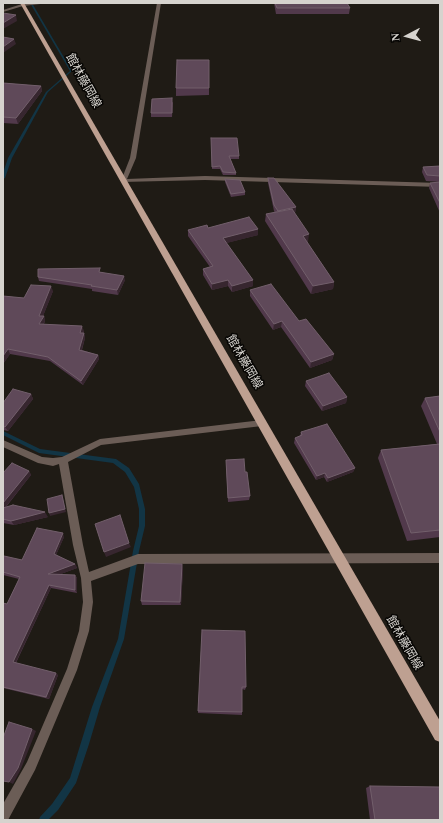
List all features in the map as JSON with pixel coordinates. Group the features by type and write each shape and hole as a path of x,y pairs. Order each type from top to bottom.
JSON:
{"main road":[{"name":"館林藤岡線","path":"23,4 440,735"}],"street":[{"path":"3,11 23,4 47,3"},
{"path":"159,3 133,158 124,181 205,178 440,185"},
{"path":"3,443 41,460 53,462 64,460 100,442 262,423"},
{"path":"3,816 31,766 72,670 84,632 88,602 86,578 78,545 64,460"},
{"path":"86,578 138,559 440,558"}],"building":[{"path":"275,3 347,3 350,8 277,8"},
{"path":"3,13 16,15 3,23"},
{"path":"3,37 14,39 3,47"},
{"path":"177,60 209,60 209,88 176,88"},
{"path":"3,83 41,86 16,118 3,117"},
{"path":"172,98 172,113 151,113 152,99"},
{"path":"211,138 237,138 239,156 229,156 236,173 223,172 220,166 212,167"},
{"path":"440,166 440,176 427,175 423,167"},
{"path":"268,178 274,178 296,207 278,211 274,205"},
{"path":"225,179 240,180 245,192 231,194"},
{"path":"440,182 440,203 430,183"},
{"path":"292,209 309,234 303,236 334,282 313,286 266,214"},
{"path":"249,217 258,229 223,238 253,280 232,286 228,280 212,284 203,269 213,266 188,230 207,225 208,228"},
{"path":"100,268 99,272 124,276 117,290 38,277 38,269"},
{"path":"271,284 299,321 306,319 334,354 311,362 282,321 274,324 250,290"},
{"path":"31,285 51,286 39,316 44,316 39,324 82,326 80,333 84,333 79,350 98,355 81,381 48,357 8,349 3,356 3,296 24,298"},
{"path":"329,373 347,397 323,406 306,381"},
{"path":"13,389 31,394 5,427 3,426 3,403"},
{"path":"440,396 440,432 425,398"},
{"path":"327,424 355,468 328,478 325,473 317,476 295,438 302,435 301,432"},
{"path":"440,444 440,530 411,533 381,450"},
{"path":"244,459 250,496 228,498 226,460"},
{"path":"12,463 29,471 3,503 3,473"},
{"path":"62,495 65,509 49,513 47,499"},
{"path":"13,505 45,512 11,521 3,519 3,508"},
{"path":"120,515 129,543 104,552 95,524"},
{"path":"37,528 63,533 54,554 75,564 48,574 75,575 75,590 49,585 13,662 56,673 46,697 3,687 3,603 7,604 20,577 3,572 3,557 22,560"},
{"path":"145,563 182,564 180,602 141,601"},
{"path":"202,630 245,631 246,687 242,687 242,712 198,711"},
{"path":"9,722 32,729 18,768 9,782 3,781 3,738"},
{"path":"370,786 440,787 440,820 375,820"}],"waterway":[{"path":"3,178 10,158 47,92 71,71 31,3"},
{"path":"3,433 39,451 114,461 127,470 137,486 142,509 142,526 136,551 121,639 96,707 73,780 55,807 43,820"}]}
